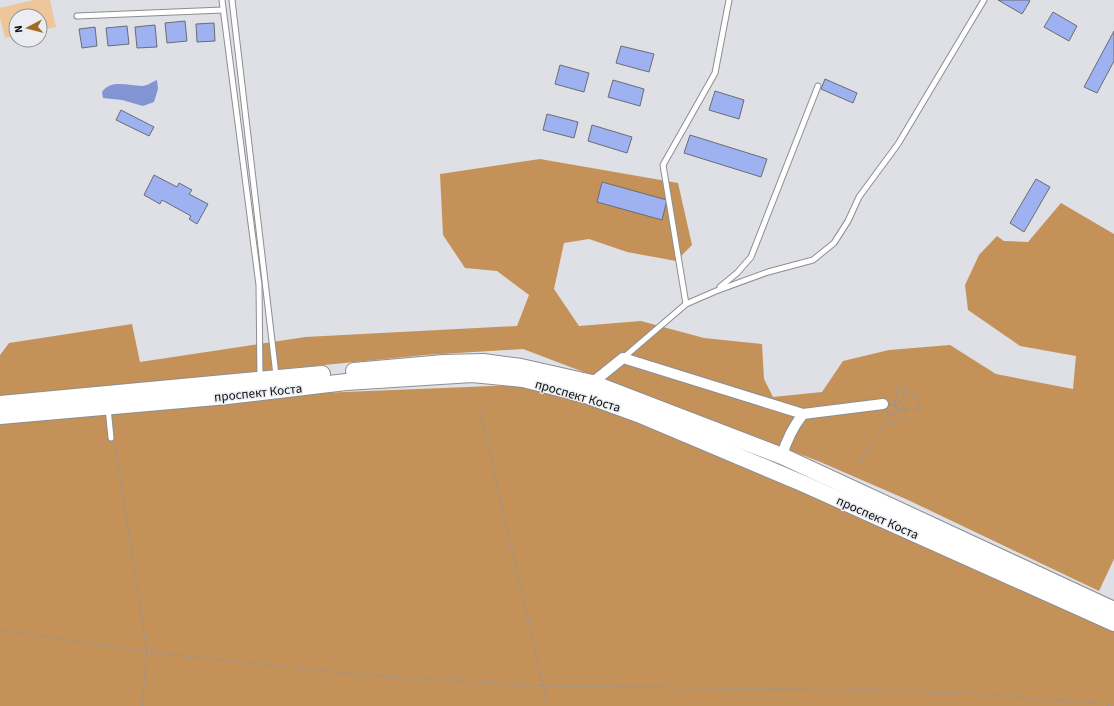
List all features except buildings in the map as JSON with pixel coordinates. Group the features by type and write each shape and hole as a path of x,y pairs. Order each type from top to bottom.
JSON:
{"main road":[{"name":"проспект Коста","path":"0,404 444,363 483,362 521,367 592,383 782,456 1114,610"},
{"name":"проспект Коста","path":"0,416 227,396 346,382 472,374 523,379 583,394 638,414 804,484 1114,623"}],"street":[{"path":"592,383 623,358 802,414 883,404"},
{"path":"782,456 788,438 802,414"}],"lane":[{"path":"222,0 258,272 260,380"},
{"path":"232,0 276,378"},
{"path":"686,304 663,165 715,73 729,0"},
{"path":"623,358 686,304 716,291 768,272 812,260 834,243 848,221 859,197 898,144 984,0"},
{"path":"77,16 223,10"},
{"path":"716,291 737,273 751,257 818,86"},
{"path":"108,406 113,440"}],"path":[{"path":"898,386 908,393 918,397 920,405 919,409 897,410 895,406 898,386"},
{"path":"897,410 894,415 888,413 888,408 895,406 908,393"},
{"path":"896,398 886,400 883,404 881,413 886,420 895,423 900,421 905,410 901,401"},
{"path":"479,407 548,706"},
{"path":"860,462 886,420"},
{"path":"113,440 146,652 142,706"},
{"path":"0,630 146,652 363,676 543,686 801,689 969,693 1106,704 1109,706"}],"shaded area":[{"path":"34,0 50,0 56,27 48,28 48,8 8,8 8,37 5,38 0,18 0,8"},
{"path":"540,159 678,183 692,245 676,261 627,252 589,239 564,243 554,289 579,326 641,321 704,338 762,344 764,379 773,397 822,392 843,361 889,350 950,345 996,374 1073,389 1076,356 1020,346 968,310 965,285 979,255 997,236 1004,241 1028,242 1061,203 1114,234 1114,559 1099,591 908,500 818,461 523,349 425,355 0,397 0,355 9,343 132,324 140,362 305,337 517,326 529,295 497,271 465,268 443,235 440,174"},
{"path":"519,385 580,400 790,485 1114,630 1114,706 0,706 0,420 296,394"}],"water":[{"path":"157,80 158,89 154,102 143,106 122,100 103,98 102,92 106,88 115,84 144,86"}]}
